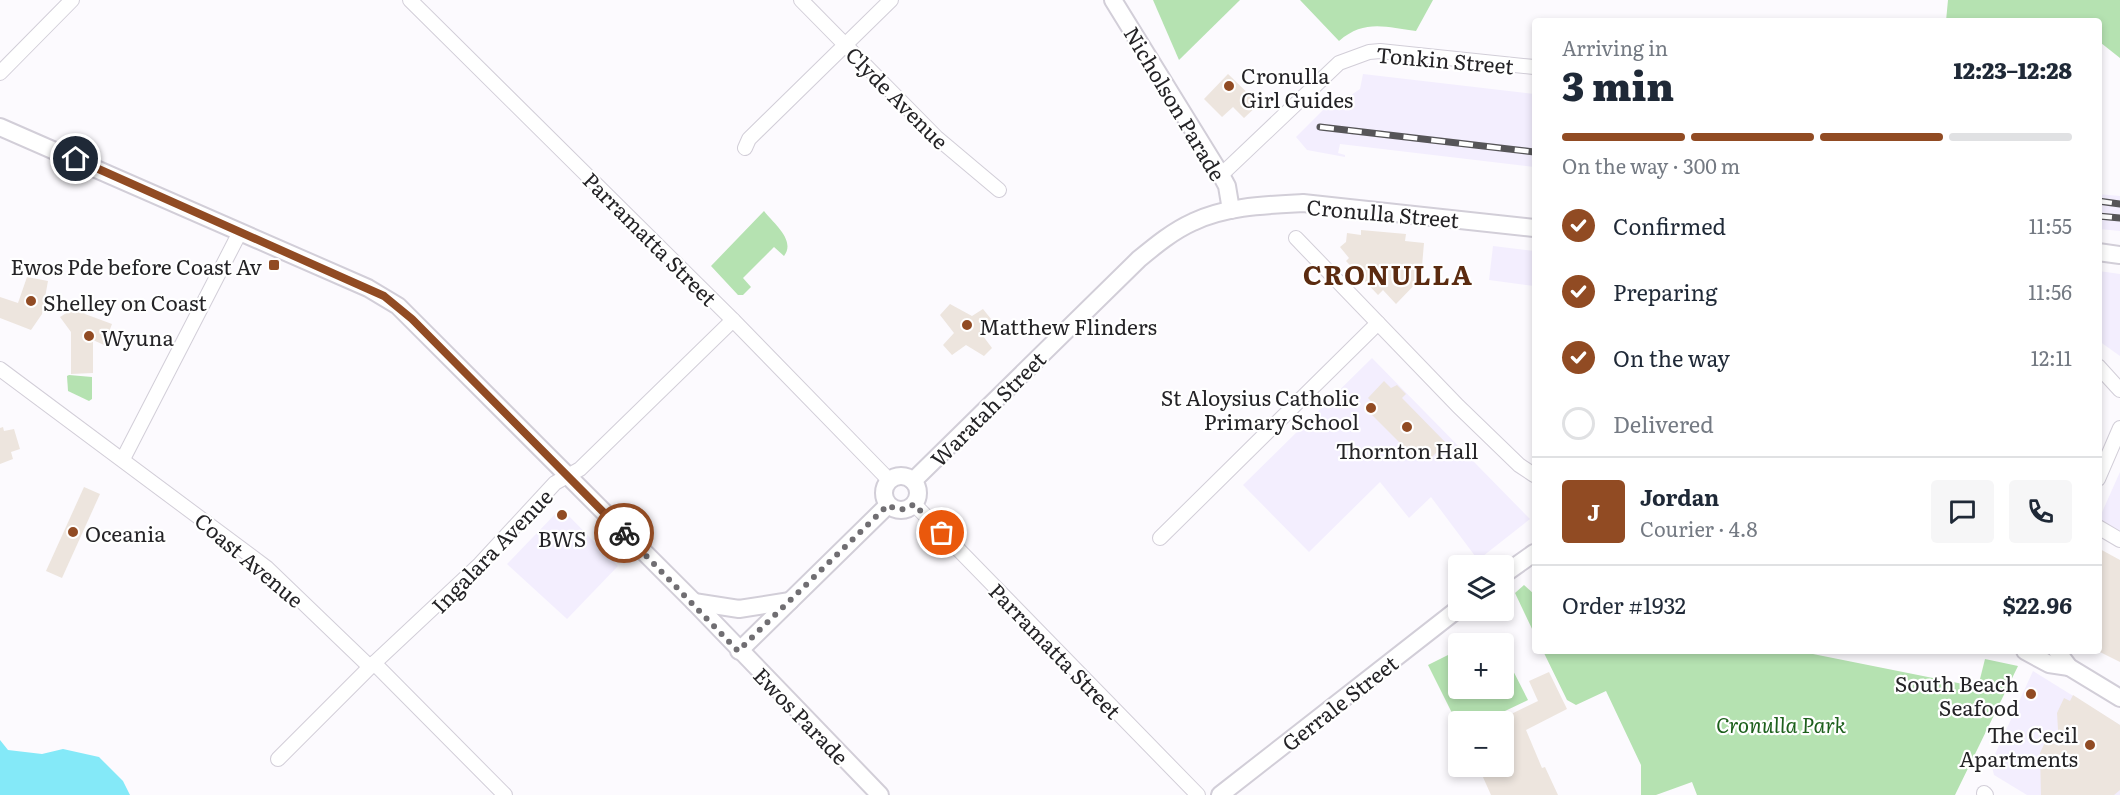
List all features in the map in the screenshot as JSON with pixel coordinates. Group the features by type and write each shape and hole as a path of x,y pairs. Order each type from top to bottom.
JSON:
{"street":[{"path":"0,73 72,0"},
{"name":"Clyde Avenue","path":"801,0 936,137 999,190"},
{"path":"745,148 749,139 891,0"},
{"name":"Nicholson Parade","path":"1113,0 1221,175 1227,186 1232,210"},
{"name":"Parramatta Street","path":"412,1 733,320 889,480"},
{"name":"Tonkin Street","path":"1221,175 1339,63 1358,55 1380,51 1532,67"},
{"name":"Ewos Parade","path":"0,127 368,288 398,306 880,795"},
{"name":"Cronulla Street","path":"1232,210 1303,203 1532,228"},
{"name":"Waratah Street","path":"913,481 1139,259 1166,237 1194,221 1232,210"},
{"path":"123,459 240,232"},
{"path":"1296,238 1458,406 1519,465 1532,474"},
{"path":"2102,253 2120,255"},
{"name":"Ingalara Avenue","path":"278,759 372,665 472,571 555,483 583,466 733,320"},
{"path":"1160,538 1378,322"},
{"name":"Coast Avenue","path":"0,369 267,568 372,665 505,795"},
{"path":"2102,370 2120,390"},
{"path":"2102,470 2120,428"},
{"path":"904,475 913,481 918,490 914,504 909,508 898,510 888,505 884,489 889,480 904,475"},
{"name":"Parramatta Street","path":"914,504 1198,795"},
{"path":"738,651 888,505"},
{"path":"2102,530 2120,540"},
{"path":"1514,567 1532,554"},
{"path":"693,603 739,609 791,601"},
{"name":"Gerrale Street","path":"1220,795 1448,617"},
{"path":"2031,654 2049,664 2069,667"},
{"path":"2059,654 2069,667 2120,698"}],"shaded area":[{"path":"1363,74 1532,94 1532,167 1340,144 1338,153 1345,157 1307,150 1296,137 1331,102 1338,104 1360,89"},
{"path":"2102,194 2120,196 2120,231 2102,229"},
{"path":"1493,246 1532,251 1532,286 1489,280"},
{"path":"2102,271 2120,274 2120,356 2102,343"},
{"name":"St Aloysius Catholic Primary School","path":"1372,358 1530,519 1484,555 1474,555 1431,497 1409,518 1380,482 1309,552 1243,485"},
{"path":"2120,472 2120,534 2102,521 2102,512"},
{"path":"561,508 618,566 567,619 507,564"},
{"path":"2033,671 2120,725 2120,795 2027,795 1994,775 1991,763"}],"green space":[{"path":"1153,0 1240,0 1179,60"},
{"path":"1300,0 1433,0 1416,31 1366,27 1348,34 1339,41"},
{"path":"1948,0 2120,0 2120,58 2102,44 2102,18 1946,18"},
{"path":"764,211 786,238 787,250 784,256 774,247 743,278 751,287 743,295 738,295 711,266"},
{"path":"67,376 92,377 92,399 89,401 68,391"},
{"path":"1524,585 1532,592 1532,629 1515,593"},
{"name":"Cronulla Park","path":"1544,654 1813,654 1978,687 1985,659 2018,666 1955,795 1697,795 1692,782 1656,795 1641,795 1641,765 1606,691 1576,705 1567,700"},
{"path":"1448,655 1448,699 1514,699 1514,673 1528,700 1505,711 1451,711 1428,665"}],"water":[{"path":"0,740 8,750 42,754 63,749 99,757 123,781 130,795 0,795"}],"building":[{"name":"Cronulla Girl Guides","path":"1228,74 1259,104 1244,118 1233,107 1222,117 1204,99"},
{"path":"1361,230 1406,234 1405,241 1424,243 1421,278 1396,304 1383,290 1378,295 1346,261 1349,258 1340,247 1346,242 1347,233 1361,235"},
{"name":"Shelley on Coast","path":"27,277 48,281 42,314 31,330 0,318 0,297 18,303"},
{"name":"Matthew Flinders","path":"950,304 972,316 983,309 991,319 980,332 992,348 984,356 966,345 952,355 943,345 954,333 940,315"},
{"name":"Wyuna","path":"79,305 85,314 112,324 104,345 93,340 93,373 71,374 71,332 60,317"},
{"name":"Thornton Hall","path":"1384,381 1391,388 1397,385 1406,394 1402,398 1446,443 1429,460 1420,451 1414,457 1368,411 1375,405 1368,398"},
{"path":"3,427 4,431 14,429 20,449 11,452 13,459 0,464 0,428"},
{"name":"Oceania","path":"84,487 100,494 62,578 46,571"},
{"path":"2102,550 2120,560 2120,662 2102,653"},
{"path":"1549,672 1567,709 1526,730 1542,768 1545,767 1558,795 1491,795 1483,777 1514,777 1514,713 1538,701 1529,681"},
{"name":"The Cecil Apartments","path":"2073,695 2120,725 2120,790 2114,795 2041,795 2040,753 2046,740 2059,746 2057,713 2064,698 2070,701"}],"railway":[{"path":"1320,127 1532,152"},
{"path":"2102,202 2120,204"},
{"path":"2102,216 2120,218"}],"way so far":[{"path":"624,533 738,651 888,505 904,510 914,504 942,533"}],"place":[{"name":"Cronulla Girl Guides","path":"1229,86"},
{"name":"Ewos Pde before Coast Av","path":"274,265"},
{"name":"Shelley on Coast","path":"31,301"},
{"name":"Matthew Flinders","path":"967,325"},
{"name":"Wyuna","path":"89,336"},
{"name":"St Aloysius Catholic Primary School","path":"1371,408"},
{"name":"Thornton Hall","path":"1407,427"},
{"name":"BWS","path":"562,515"},
{"name":"Oceania","path":"73,532"},
{"name":"South Beach Seafood","path":"2031,694"},
{"name":"The Cecil Apartments","path":"2090,745"}],"district":[{"name":"CRONULLA","path":"1388,273"}],"route":[{"path":"76,159 384,296 412,319 624,533"}]}
